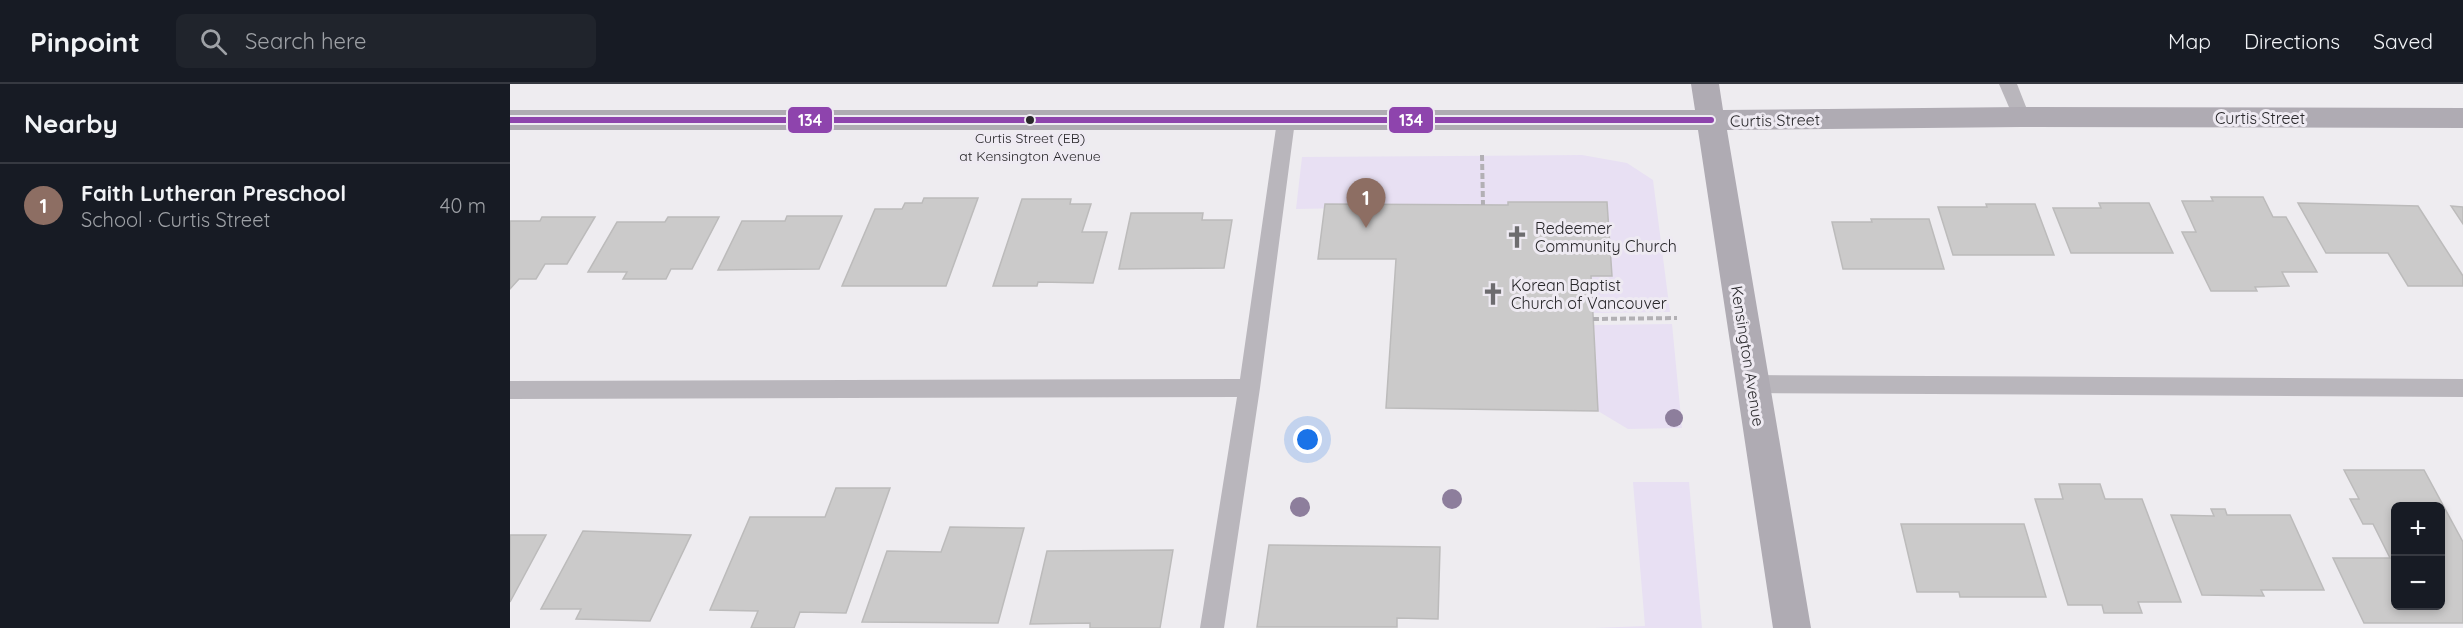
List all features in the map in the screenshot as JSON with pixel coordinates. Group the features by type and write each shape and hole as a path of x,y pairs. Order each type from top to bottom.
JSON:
{"street":[{"name":"Kensington Avenue","path":"1706,84 1792,628"},
{"name":"Curtis Street","path":"510,120 2463,118"}],"lane":[{"path":"2008,84 2020,117"},
{"path":"1212,628 1250,388 1286,121"},
{"path":"1752,384 2463,388"},
{"path":"510,390 1250,388"}],"path":[{"path":"1482,153 1483,205"},
{"path":"1593,319 1677,318"}],"shaded area":[{"path":"1582,155 1627,163 1653,180 1670,312 1593,313 1591,276 1612,276 1607,202 1508,202 1508,205 1296,209 1302,157"},
{"path":"1672,324 1682,428 1628,429 1598,411 1594,325"},
{"path":"1633,482 1689,482 1702,628 1594,628 1645,626"}],"building":[{"path":"2211,197 2263,197 2273,217 2286,217 2317,272 2282,272 2289,286 2255,287 2257,291 2211,291 2182,232 2196,232 2182,201 2213,201"},
{"path":"924,198 978,198 946,286 842,286 875,209 902,209 905,203 922,203"},
{"path":"1022,199 1071,199 1070,204 1091,204 1082,232 1107,232 1093,283 1038,282 1037,286 993,286"},
{"name":"Korean Baptist Church of Vancouver","path":"1508,202 1607,202 1612,276 1591,276 1598,411 1386,408 1396,259 1318,259 1325,204 1508,205"},
{"path":"2099,203 2149,203 2173,253 2071,253 2053,208 2101,208"},
{"path":"2298,203 2418,206 2463,276 2463,286 2408,286 2388,253 2326,253"},
{"path":"1986,204 2035,204 2054,255 1953,255 1938,207 1987,207"},
{"path":"2451,206 2463,207 2463,224"},
{"path":"1131,213 1203,213 1202,220 1232,220 1224,268 1119,269"},
{"path":"787,216 842,216 819,269 718,270 742,221 785,221"},
{"path":"542,217 595,217 567,264 545,264 536,279 519,279 510,289 510,221 540,221"},
{"path":"668,217 719,217 692,269 671,269 666,279 623,279 627,272 588,272 617,222 665,222"},
{"path":"1871,219 1929,219 1944,269 1843,269 1832,222 1872,222"},
{"path":"2344,470 2424,470 2441,502 2391,502 2391,610 2445,610 2445,509 2463,542 2463,623 2364,623 2333,558 2390,558 2373,524 2363,524 2350,499 2359,499"},
{"path":"2059,484 2100,484 2105,499 2142,499 2181,602 2138,602 2142,613 2104,613 2102,605 2068,605 2035,499 2063,499"},
{"path":"836,488 890,488 846,613 800,612 794,628 751,628 758,611 710,610 750,517 825,517"},
{"path":"2211,509 2225,509 2227,515 2290,515 2324,590 2261,590 2264,596 2202,595 2171,515 2214,516"},
{"path":"1901,524 2024,524 2046,597 1960,597 1959,592 1917,592"},
{"path":"950,527 1024,528 998,623 862,622 887,551 941,552"},
{"path":"583,531 691,535 650,621 576,619 581,609 541,609"},
{"path":"510,535 546,535 510,602"},
{"path":"1269,545 1440,547 1438,619 1397,618 1397,627 1257,627"},
{"path":"1173,550 1160,628 1090,628 1090,623 1030,624 1047,551"}],"transit line":[{"name":"134","path":"510,120 1711,120"}],"place":[{"name":"Curtis Street (EB) at Kensington Avenue","path":"1030,120"},
{"name":"Faith Lutheran Preschool","path":"1366,228"},
{"name":"Redeemer Community Church","path":"1517,237"},
{"name":"Korean Baptist Church of Vancouver","path":"1493,294"}]}
